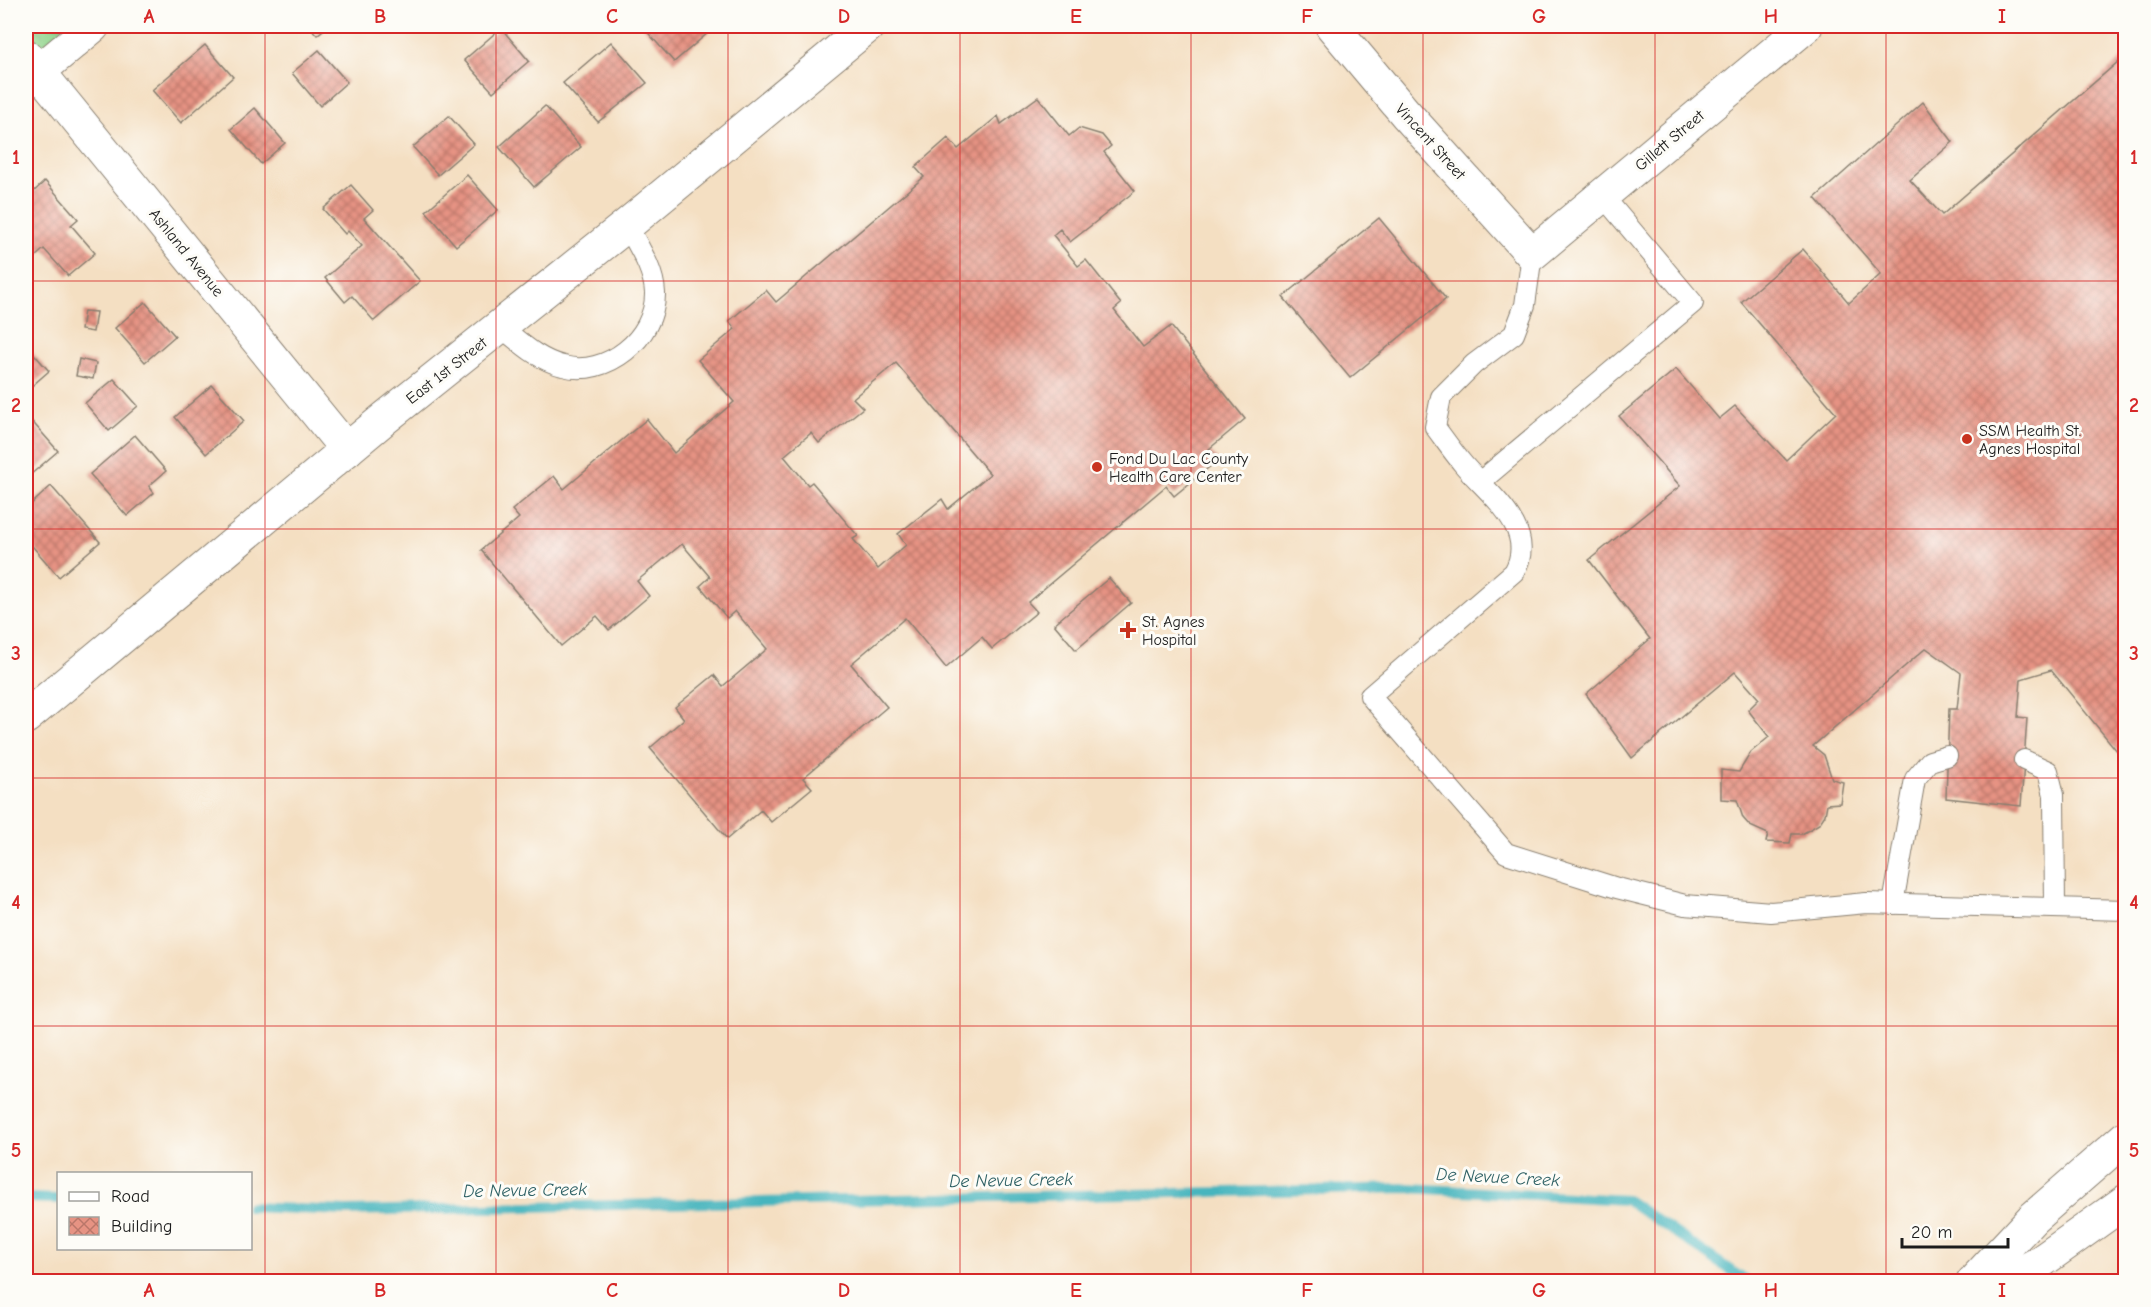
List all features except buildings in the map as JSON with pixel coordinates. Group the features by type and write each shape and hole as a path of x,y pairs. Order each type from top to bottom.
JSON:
{"street":[{"path":"30,69 93,26"},
{"name":"East 1st Street","path":"26,717 347,450 627,225 868,26"},
{"name":"Vincent Street","path":"1332,26 1406,114 1532,254"},
{"name":"Gillett Street","path":"1532,254 1806,26"},
{"name":"Ashland Avenue","path":"30,69 347,450"},
{"path":"1973,1281 2033,1218 2126,1137"},
{"path":"2005,1281 2039,1263 2126,1201"}],"lane":[{"path":"1480,482 1693,303 1602,195"},
{"path":"501,327 546,361 579,369 598,365 634,343 647,329 653,312 655,293 651,272 627,225"},
{"path":"1532,254 1525,305 1514,334 1474,364 1441,397 1435,427 1509,513 1520,536 1522,558 1515,572 1370,696 1506,853 1617,888 1685,905 1771,912 1866,903 2126,910"},
{"path":"1893,904 1915,779 1930,761 1947,756"},
{"path":"2024,760 2048,771 2054,795 2055,907"}],"green space":[{"path":"26,26 93,26 26,56"}],"waterway":[{"name":"De Nevue Creek","path":"252,1207 346,1211 1409,1188 1627,1200 1748,1282"},
{"name":"De Nevue Creek","path":"26,1198 57,1199"}],"place":[{"name":"SSM Health St. Agnes Hospital","path":"1967,439"},
{"name":"Fond Du Lac County Health Care Center","path":"1097,467"},
{"name":"St. Agnes Hospital","path":"1128,630"}]}
